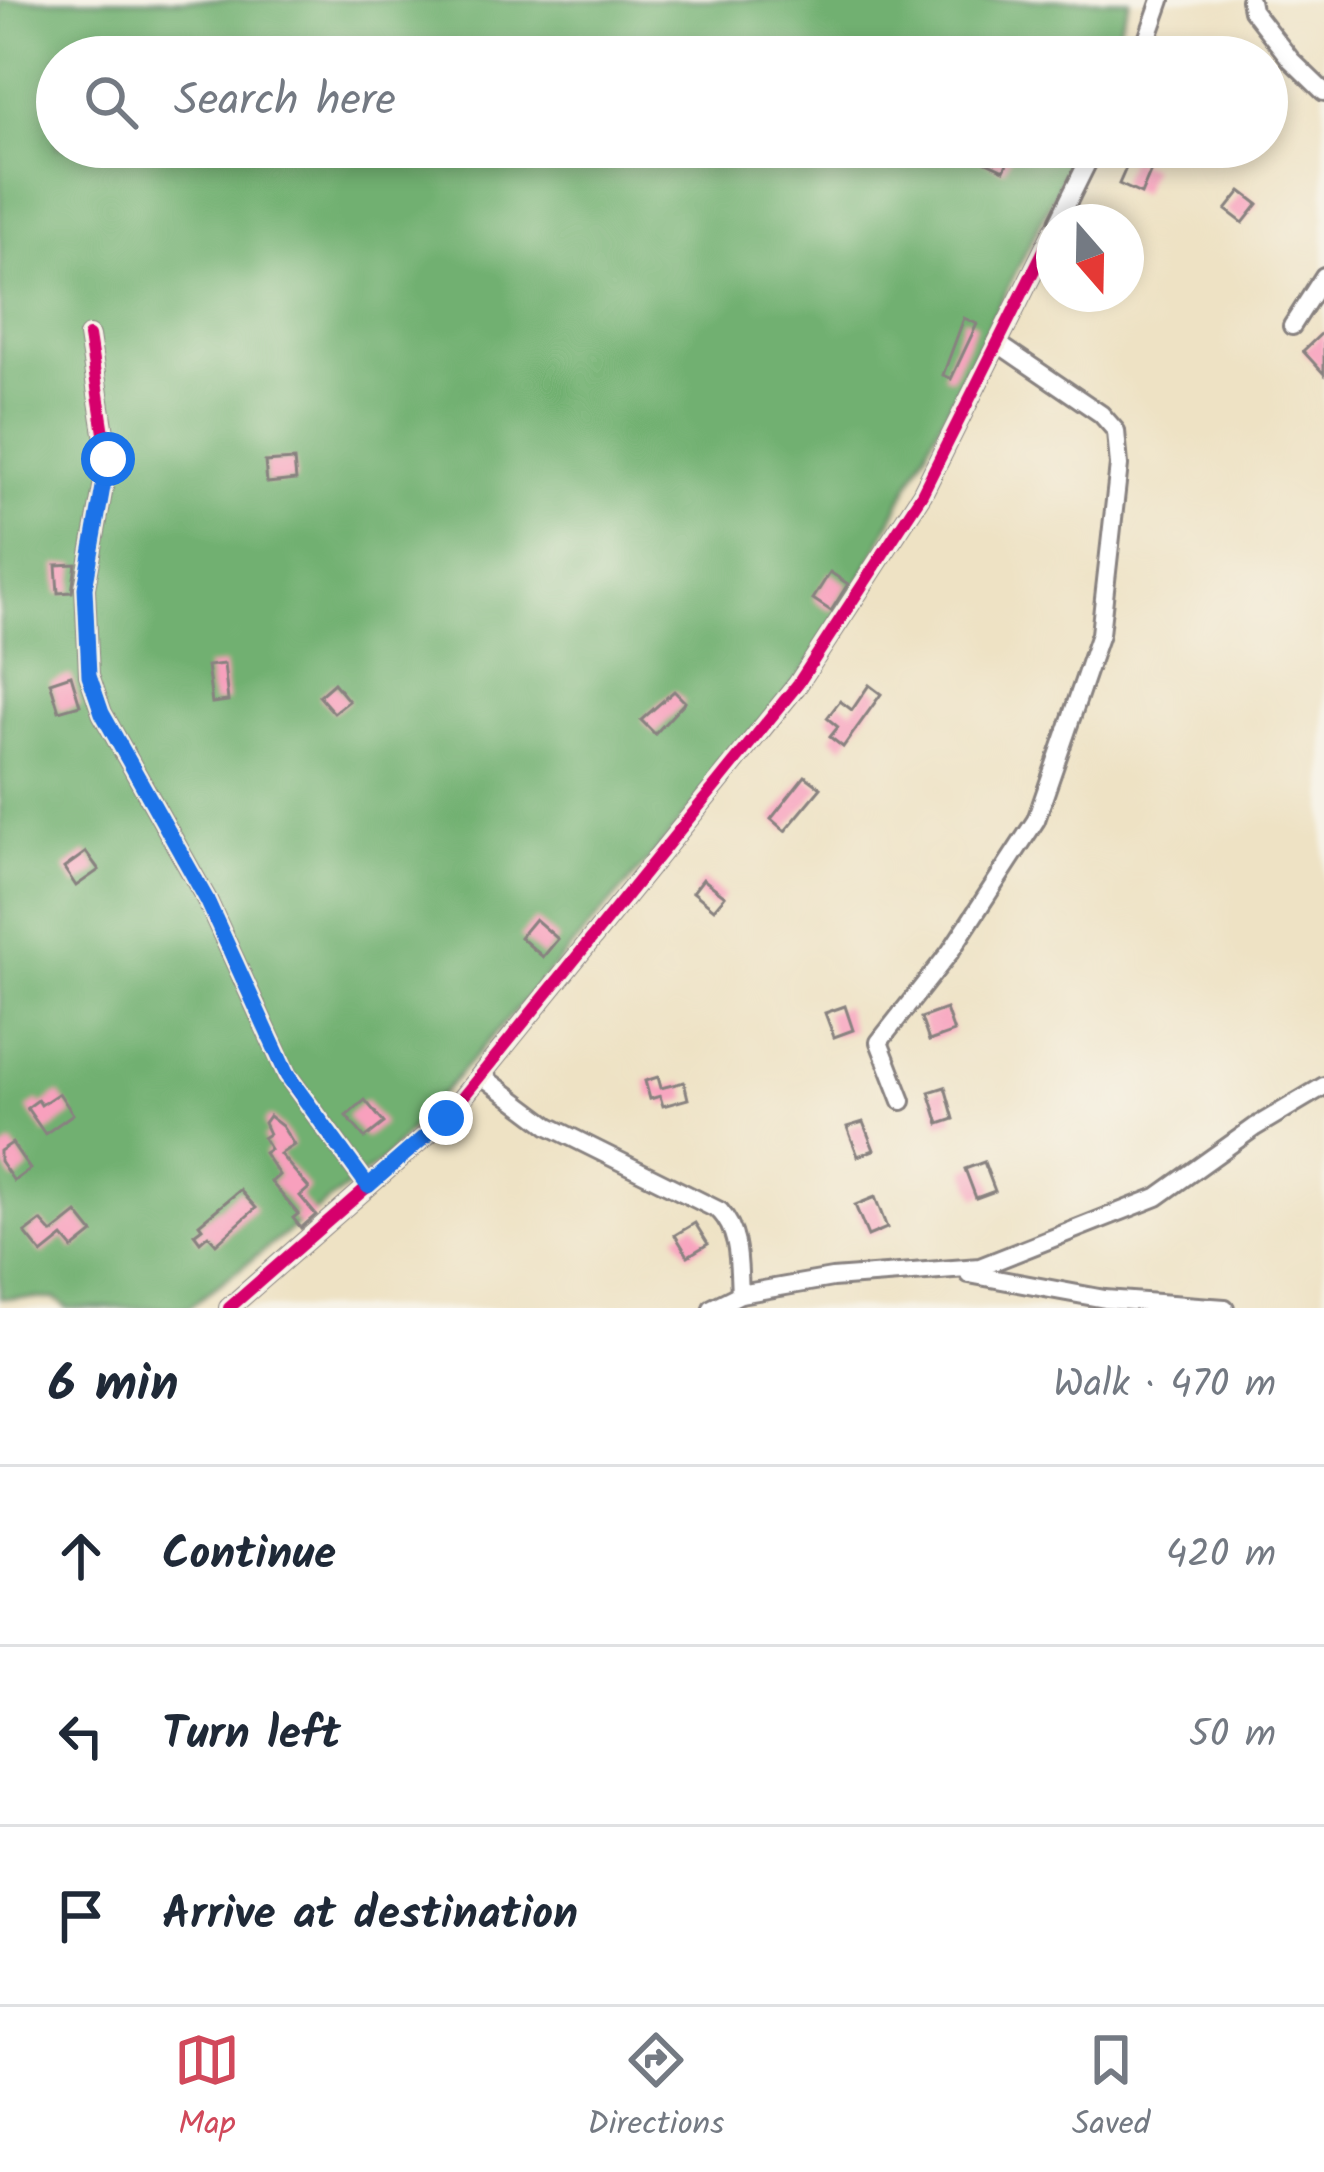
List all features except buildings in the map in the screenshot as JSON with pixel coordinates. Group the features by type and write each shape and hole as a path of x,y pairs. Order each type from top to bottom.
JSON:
{"street":[{"path":"1148,36 1161,0"},
{"path":"1250,0 1272,36"},
{"path":"1288,56 1324,92"},
{"path":"1067,204 1085,168"},
{"path":"230,1308 446,1118 798,684 922,494 1036,266"},
{"path":"1292,326 1324,276"},
{"path":"89,336 108,459 85,588 89,675 102,713 207,900 287,1075 368,1186"},
{"path":"902,1101 879,1042 950,952 1036,820 1100,634 1119,465 1116,431 997,343"},
{"path":"481,1075 549,1126 720,1211 732,1224 737,1242 740,1294"},
{"path":"712,1308 740,1294 832,1278 980,1268 1157,1197 1255,1127 1324,1086"},
{"path":"945,1270 1105,1299 1225,1308"}],"green space":[{"path":"0,0 1130,0 1116,36 36,36 36,168 1065,168 1050,204 1036,204 1036,232 835,632 653,855 383,1160 188,1308 68,1308 55,1299 0,1298"}],"cycle path":[{"path":"229,1308 446,1118 798,684 922,494 1036,266"},
{"path":"89,336 108,459 85,588 89,675 102,713 207,900 287,1075 368,1186"}],"route":[{"path":"108,459 85,588 89,675 102,713 207,900 287,1075 368,1186 446,1118"}]}
